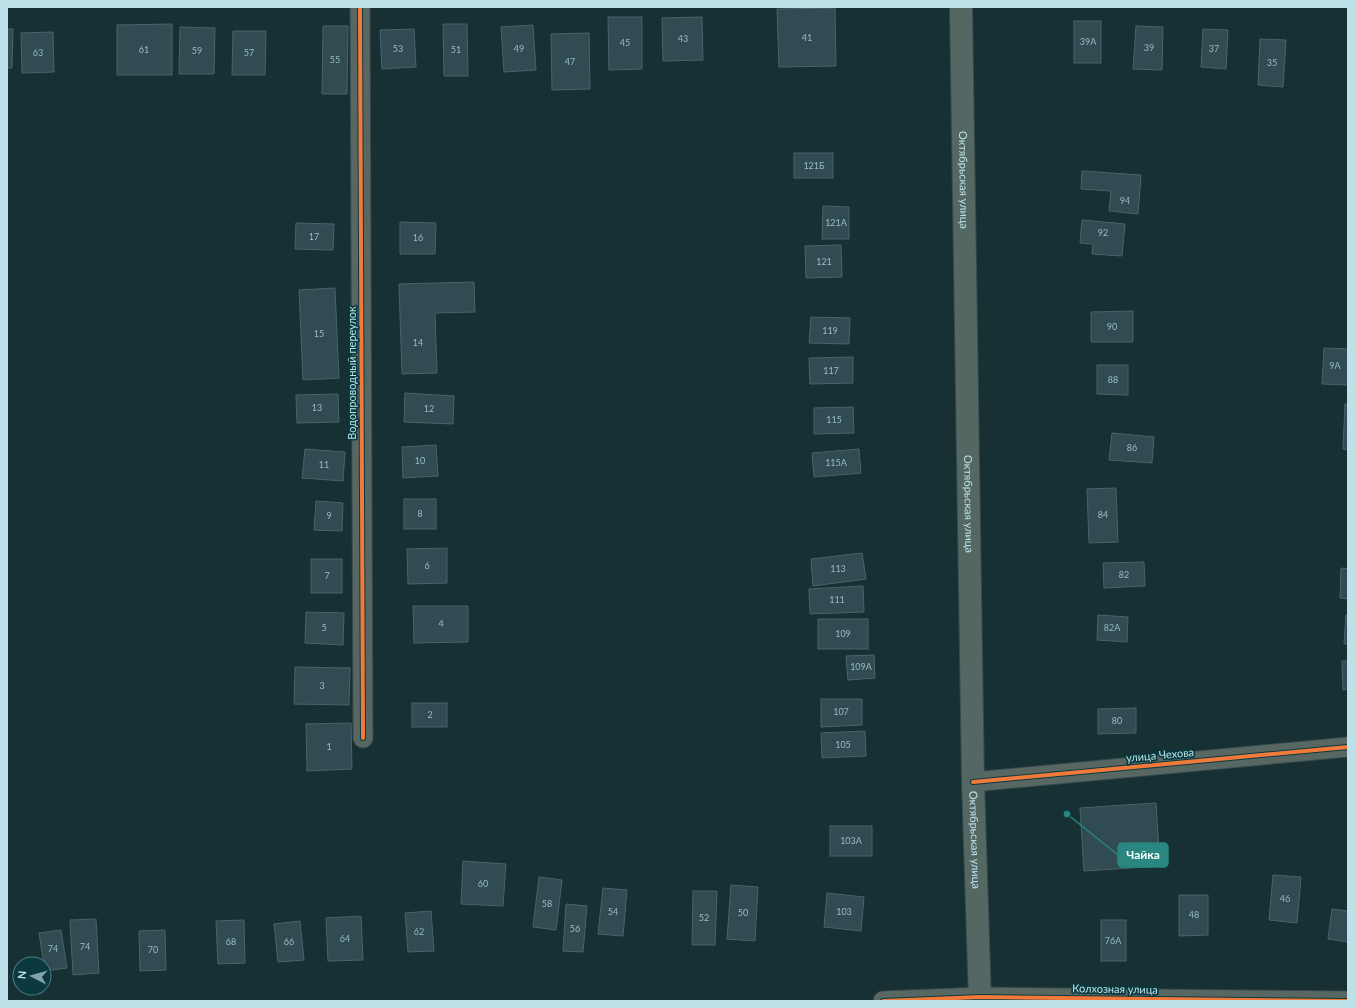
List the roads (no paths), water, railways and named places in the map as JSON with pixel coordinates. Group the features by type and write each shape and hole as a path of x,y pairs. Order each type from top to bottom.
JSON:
{"main road":[{"name":"Октябрьская улица","path":"961,7 973,782 980,999"}],"street":[{"name":"Водопроводный переулок","path":"360,7 363,738"},
{"name":"улица Чехова","path":"973,782 1348,747"},
{"name":"Колхозная улица","path":"882,1001 980,999 1348,1001"}],"place":[{"name":"Чайка","path":"1067,814"}]}
